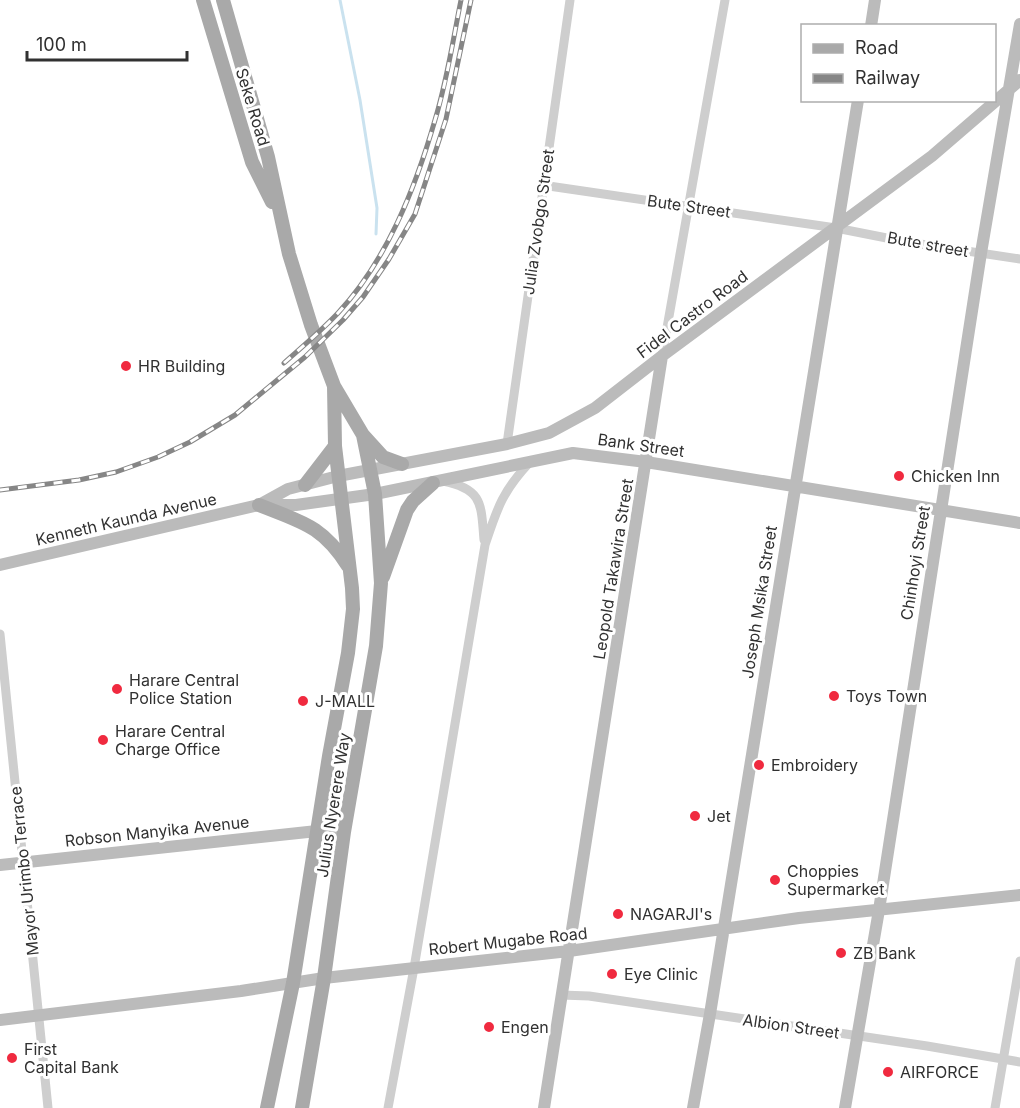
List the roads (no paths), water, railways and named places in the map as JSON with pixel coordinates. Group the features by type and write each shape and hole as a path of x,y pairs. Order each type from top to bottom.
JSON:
{"main road":[{"name":"Seke Road","path":"203,0 252,162 281,220"},
{"name":"Seke Road","path":"223,0 268,157 289,254 311,325 334,386"},
{"path":"871,24 875,0"},
{"name":"Chinhoyi Street","path":"845,1108 879,910 981,253 1020,24"},
{"name":"Fidel Castro Road","path":"996,100 1020,80"},
{"name":"Joseph Msika Street","path":"693,1108 858,102"},
{"name":"Fidel Castro Road","path":"259,505 278,493 338,476 507,444 549,433 595,408 932,156 993,102"},
{"name":"Leopold Takawira Street","path":"544,1108 662,356"},
{"path":"334,386 363,435 383,457 402,465"},
{"name":"Julius Nyerere Way","path":"267,1108 293,982 348,653 353,609 335,446 334,386"},
{"name":"Julius Nyerere Way","path":"302,1108 324,978 344,832 376,646 381,583 375,494 363,435"},
{"path":"305,485 335,446"},
{"name":"Bank Street","path":"259,505 296,505 375,494 573,453 646,462 1020,523"},
{"path":"381,583 407,510 413,501 438,482"},
{"path":"259,505 312,526 335,546 349,568"},
{"name":"Kenneth Kaunda Avenue","path":"0,565 259,505"},
{"name":"Robson Manyika Avenue","path":"0,865 317,831 344,832"},
{"name":"Robert Mugabe Road","path":"0,1020 241,991 324,978 568,951 799,918 1020,895"}],"street":[{"name":"Julia Zvobgo Street","path":"507,444 570,0"},
{"name":"Leopold Takawira Street","path":"662,356 725,0"},
{"name":"Bute Street","path":"542,185 836,228"},
{"name":"Bute street","path":"836,228 1020,259"},
{"path":"388,1108 414,968 485,545 503,496 529,463"},
{"path":"438,482 458,484 470,490 482,511 485,545"},
{"name":"Mayor Urimbo Terrace","path":"0,634 48,1108"},
{"path":"995,1108 1020,961"},
{"name":"Albion Street","path":"561,995 589,996 1020,1062"}],"waterway":[{"path":"340,0 360,100 377,208 376,234"}],"railway":[{"path":"284,363 332,320 371,270 385,247 408,197 427,146 446,75 461,0"},
{"path":"0,490 79,480 116,472 158,457 190,442 235,415 305,357 343,320 363,297 389,259 415,214 446,119 471,0"}],"place":[{"name":"HR Building","path":"126,366"},
{"name":"Chicken Inn","path":"899,476"},
{"name":"Harare Central Police Station","path":"117,689"},
{"name":"Toys Town","path":"834,696"},
{"name":"J-MALL","path":"303,701"},
{"name":"Harare Central Charge Office","path":"103,740"},
{"name":"Embroidery","path":"759,765"},
{"name":"Jet","path":"695,816"},
{"name":"Choppies Supermarket","path":"775,880"},
{"name":"NAGARJI's","path":"618,914"},
{"name":"ZB Bank","path":"841,953"},
{"name":"Eye Clinic","path":"612,974"},
{"name":"Engen","path":"489,1027"},
{"name":"First Capital Bank","path":"12,1058"},
{"name":"AIRFORCE","path":"888,1072"}]}
